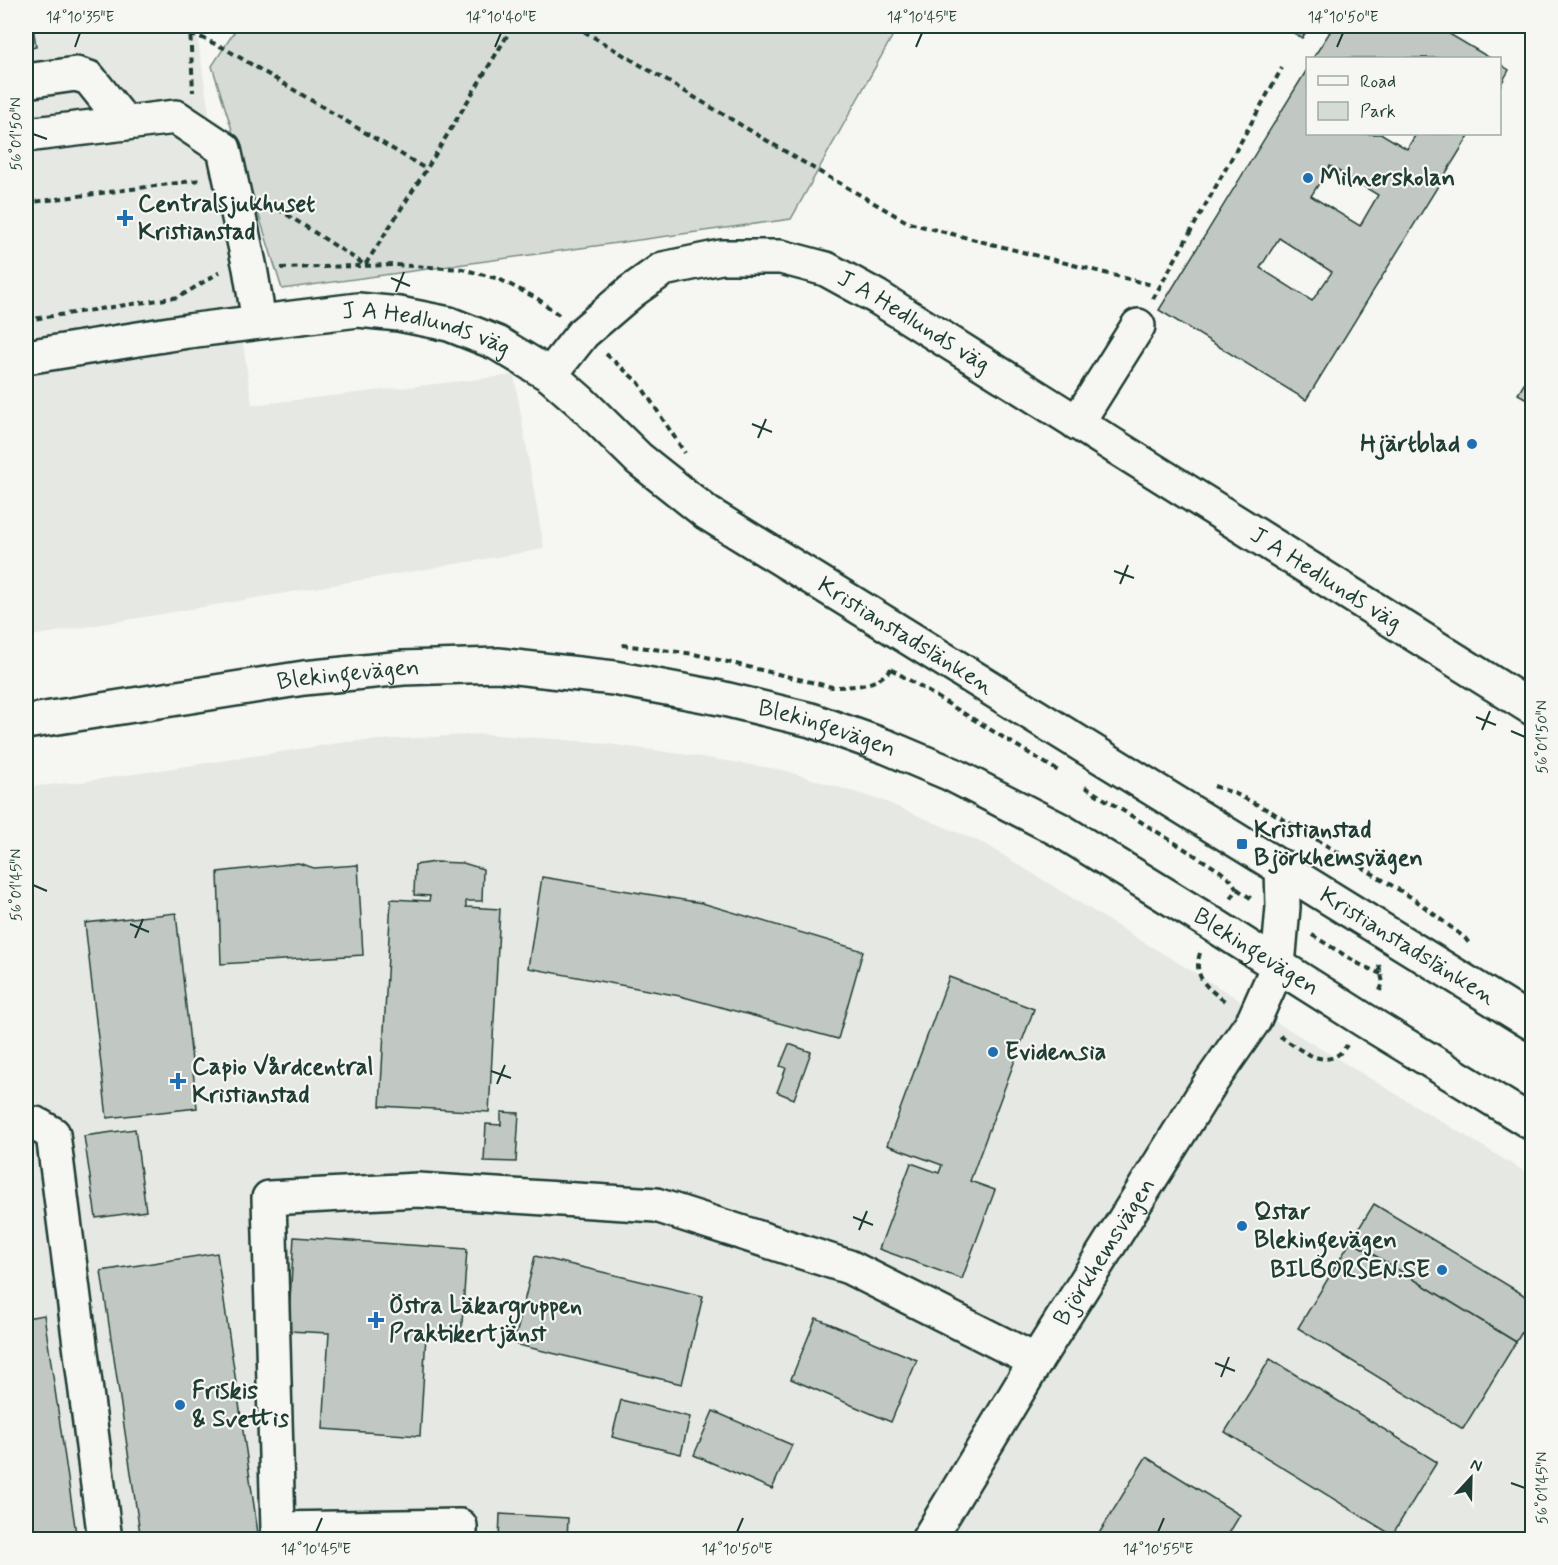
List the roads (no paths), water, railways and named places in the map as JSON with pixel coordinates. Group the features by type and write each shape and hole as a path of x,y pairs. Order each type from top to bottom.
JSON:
{"street":[{"path":"26,81 76,74 89,78 125,123"},
{"path":"26,135 176,117 224,149 259,321"},
{"name":"J A Hedlunds väg","path":"26,357 259,321 358,310 399,314 449,324 497,343 550,375 583,333 632,291 663,269 721,257 781,256 826,269 877,297 1533,708"},
{"path":"1077,423 1138,326"},
{"name":"Kristianstadslänken","path":"550,375 639,459 707,513 1533,1023"},
{"name":"Blekingevägen","path":"26,722 304,678 415,667 498,665 614,678 720,698 811,720 887,747 951,774 1060,830 1533,1123"},
{"name":"Kristianstadslänken","path":"1278,966 1283,907 1282,867"},
{"name":"Björkhemsvägen","path":"928,1539 1036,1361 1211,1082 1254,1020 1278,966"},
{"path":"26,1125 36,1124 53,1134 105,1539"},
{"path":"460,1539 460,1526 278,1529 269,1198 418,1190 656,1205 849,1267 1036,1361"}],"place":[{"name":"Milnerskolan","path":"1308,178"},
{"name":"Centralsjukhuset Kristianstad","path":"125,218"},
{"name":"Hjärtblad","path":"1472,444"},
{"name":"Kristianstad Björkhemsvägen","path":"1242,844"},
{"name":"Evidensia","path":"993,1052"},
{"name":"Capio Vårdcentral Kristianstad","path":"178,1081"},
{"name":"Qstar Blekingevägen","path":"1242,1226"},
{"name":"BILBORSEN.SE","path":"1442,1270"},
{"name":"Östra Läkargruppen Praktikertjänst","path":"376,1320"},
{"name":"Friskis & Svettis","path":"180,1405"}]}
